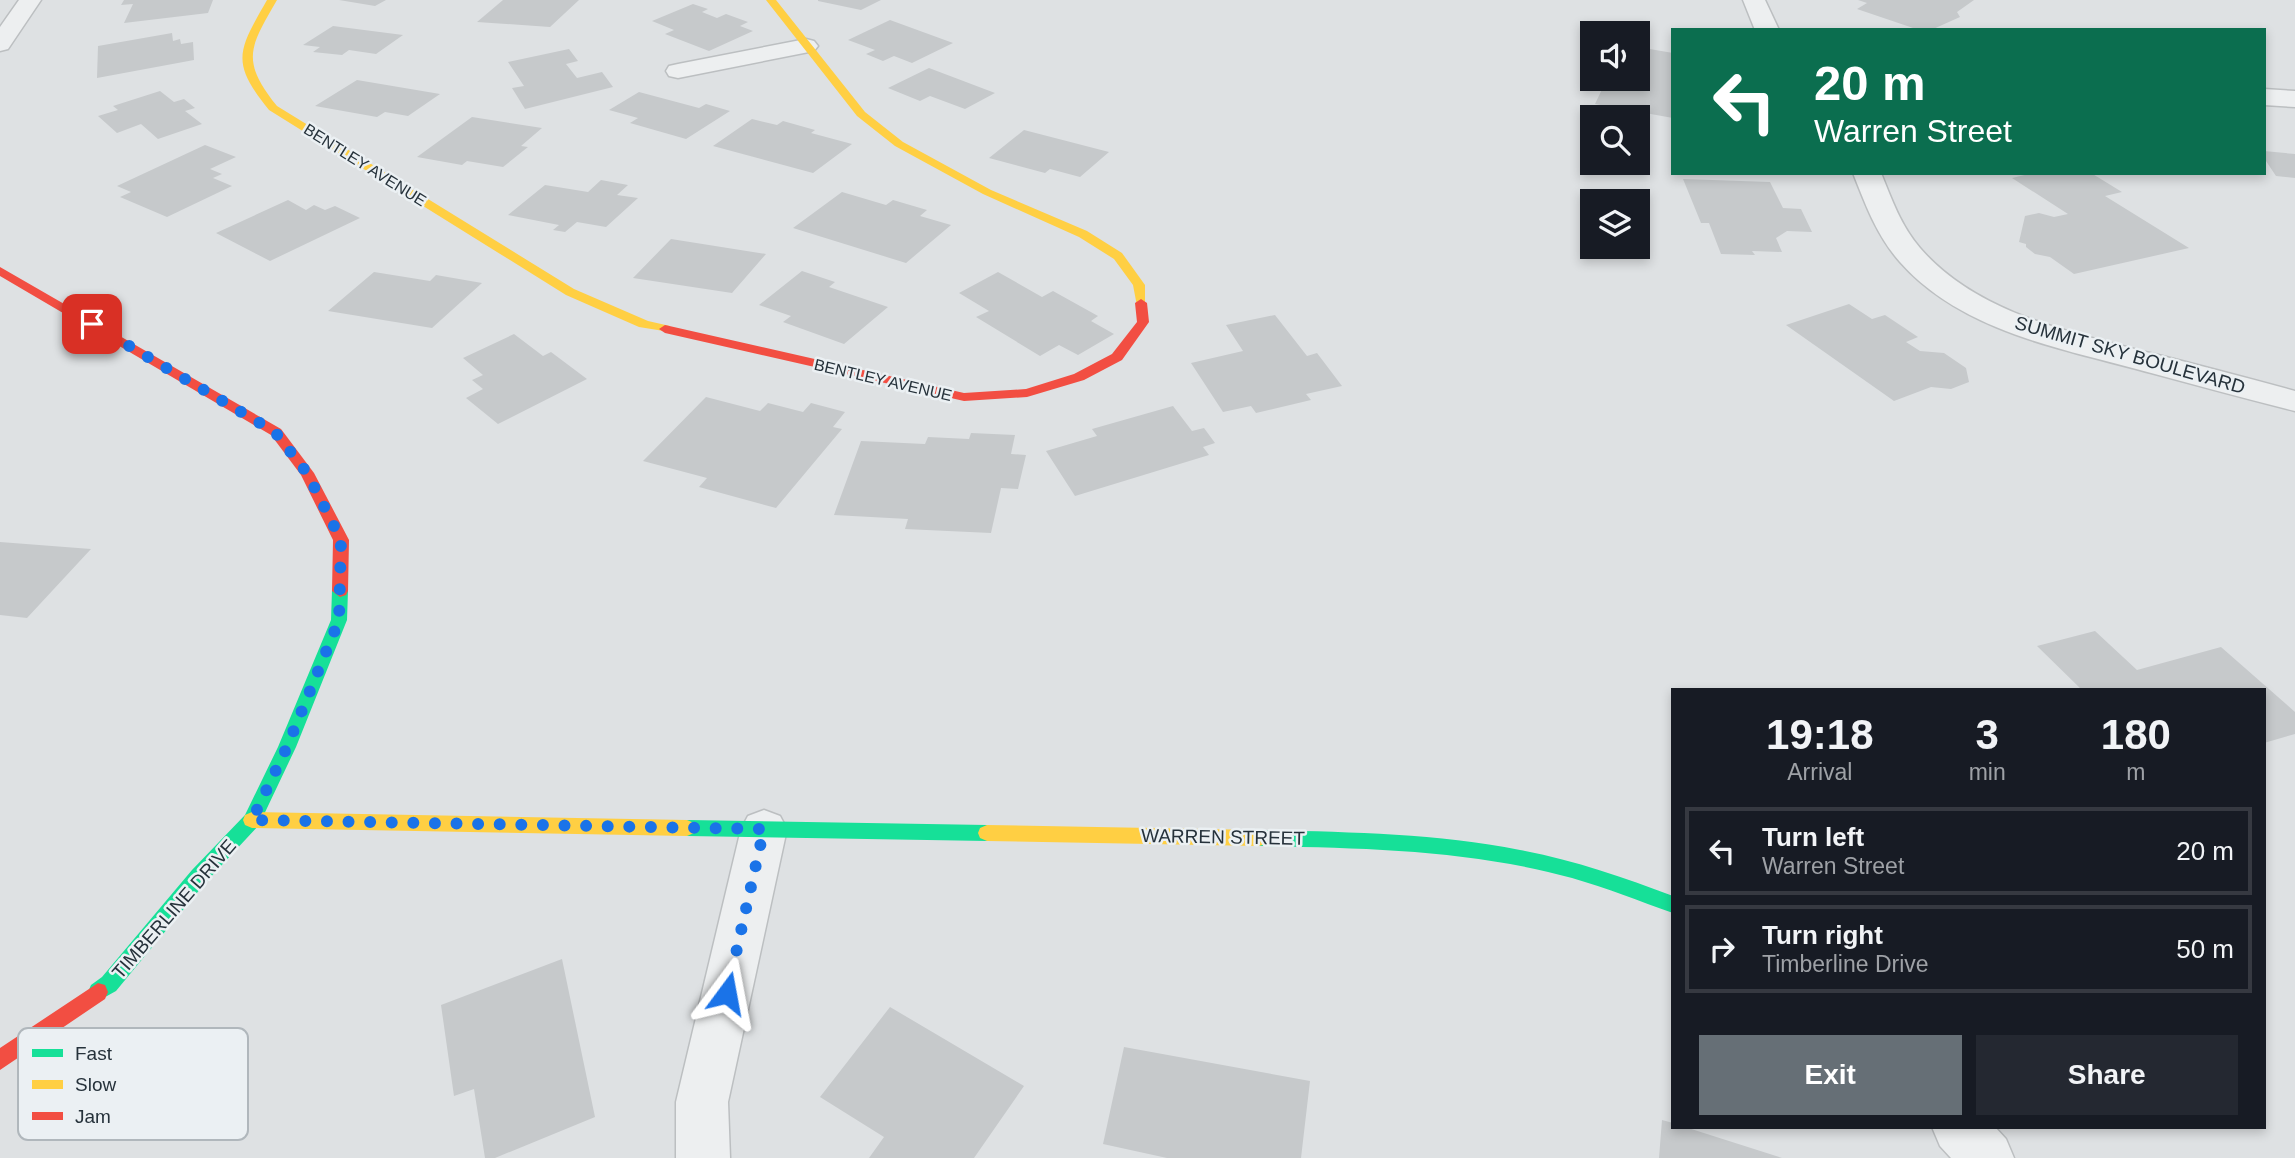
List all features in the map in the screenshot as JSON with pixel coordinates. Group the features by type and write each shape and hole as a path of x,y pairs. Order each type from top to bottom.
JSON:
{"street":[{"path":"0,44 30,0"},
{"name":"BENTLEY AVENUE","path":"272,0 247,45 244,71 254,88 274,108 570,292 644,324 964,397 1027,393 1079,377 1117,357 1143,322 1139,285 1118,256 1083,234 987,192 899,145 861,114 771,0"},
{"path":"1755,0 1766,28"},
{"path":"678,71 806,46"},
{"path":"2266,97 2295,99"},
{"name":"SUMMIT SKY BOULEVARD","path":"1868,175 1893,234 1903,248 1933,276 1978,306 2033,331 2295,401"},
{"name":"TIMBERLINE DRIVE","path":"0,271 275,432 307,473 341,540 339,620 287,747 252,820 199,876 109,984 46,1028"},
{"name":"WARREN STREET","path":"252,820 1389,840 1457,845 1521,855 1596,877 1671,904"},
{"path":"703,1158 702,1102 764,829"},
{"name":"TIMBERLINE DRIVE","path":"0,1060 18,1047"},
{"path":"1961,1129 1987,1158"}],"building":[{"path":"124,0 213,0 208,13 124,23 133,4 121,5"},
{"path":"339,0 386,0 375,6"},
{"path":"503,0 579,0 550,27 477,22"},
{"path":"818,0 881,0 861,10 818,1"},
{"path":"1858,0 1974,0 1957,12 1960,17 1935,28 1913,28 1857,9 1867,3"},
{"path":"693,4 708,9 702,12 717,18 726,14 748,22 740,26 753,31 709,51 665,34 674,30 652,21"},
{"path":"890,20 953,43 912,63 894,56 883,61 866,54 875,50 848,40"},
{"path":"333,26 403,35 376,54 349,50 342,55 313,52 320,47 303,45"},
{"path":"172,33 173,41 180,39 181,44 193,42 194,60 97,78 98,46"},
{"path":"569,49 578,61 566,64 577,78 602,72 613,87 525,109 512,88 524,86 508,62"},
{"path":"1650,49 1671,53 1671,118 1650,114 1650,105 1595,104 1601,91 1650,91"},
{"path":"929,68 995,93 965,109 930,96 920,101 888,88"},
{"path":"357,80 440,94 408,116 385,112 377,117 315,106"},
{"path":"160,91 174,102 184,99 195,108 185,111 202,124 158,139 141,124 117,133 98,116 118,110 113,106"},
{"path":"639,92 699,108 706,104 730,111 686,139 630,123 638,118 609,110"},
{"path":"472,117 542,128 521,146 528,147 503,167 467,161 462,165 417,157"},
{"path":"752,119 777,125 783,121 815,130 811,133 852,144 813,173 713,146"},
{"path":"1024,130 1109,152 1080,177 1050,169 1045,173 989,158"},
{"path":"205,145 236,157 210,169 222,174 213,178 232,186 167,217 120,197 131,192 117,186"},
{"path":"2266,151 2295,154 2295,178 2276,176 2266,161"},
{"path":"2025,175 2094,175 2122,192 2105,196 2189,248 2074,274 2050,257 2035,254 2026,244 2019,242 2025,216 2039,213 2054,217 2068,214 2012,178"},
{"path":"1683,179 1770,182 1783,208 1801,209 1812,232 1787,231 1776,238 1782,252 1752,251 1755,255 1721,254 1709,223 1701,223"},
{"path":"601,180 628,185 617,195 638,198 606,227 577,222 565,232 553,230 559,225 508,215 545,185 588,192"},
{"path":"842,192 886,205 893,200 927,210 920,216 951,225 906,263 793,228"},
{"path":"288,200 306,210 314,205 325,210 335,206 360,218 270,261 216,233"},
{"path":"671,239 766,254 732,293 633,278"},
{"path":"802,271 835,282 829,287 888,307 844,344 783,322 791,316 759,305"},
{"path":"374,272 430,281 436,275 482,283 432,328 328,311"},
{"path":"998,272 1042,297 1053,291 1098,316 1091,321 1114,334 1078,355 1059,345 1040,356 976,317 989,311 959,293"},
{"path":"1849,304 1872,319 1885,315 1918,337 1906,342 1920,351 1944,353 1966,368 1969,382 1951,389 1931,387 1894,401 1786,325"},
{"path":"1275,315 1307,356 1317,353 1342,386 1306,394 1311,400 1256,413 1251,406 1223,412 1191,363 1243,351 1226,325"},
{"path":"514,334 543,356 551,352 587,379 498,424 466,398 483,389 472,380 483,375 463,358"},
{"path":"706,397 760,411 768,403 803,412 811,403 845,412 833,427 842,429 776,508 699,487 707,478 643,461"},
{"path":"1173,406 1192,431 1204,428 1215,443 1203,447 1209,455 1075,496 1046,451 1097,436 1092,429"},
{"path":"971,433 1015,435 1011,454 1026,455 1018,489 1001,488 991,533 905,529 908,519 834,515 861,441 925,444 928,437 969,439"},
{"path":"0,542 91,549 27,618 0,615"},
{"path":"2095,631 2137,670 2221,647 2295,712 2295,734 2266,742 2266,688 2080,688 2037,646"},
{"path":"562,959 595,1117 495,1158 485,1158 474,1089 454,1096 441,1005"},
{"path":"890,1007 1024,1086 974,1158 869,1158 884,1137 820,1097"},
{"path":"1124,1047 1310,1081 1301,1158 1167,1158 1103,1144"},
{"path":"1662,1120 1671,1122 1671,1129 1691,1129 1782,1158 1659,1158"}],"traffic: fast":[{"path":"98,992 109,984 199,876 252,820 287,747 339,620 340,591"},
{"path":"687,828 987,833"},
{"path":"1259,838 1418,844 1520,858 1621,885 1671,904"}],"traffic: slow":[{"path":"272,0 249,44 247,66 260,92 273,108 570,292 644,324 665,329"},
{"path":"771,0 861,114 899,144 987,192 1083,234 1118,256 1139,285 1141,303"},
{"path":"252,820 687,828"},
{"path":"987,833 1259,838"}],"traffic: jam":[{"path":"0,271 276,432 307,473 341,540 340,591"},
{"path":"665,329 964,397 1027,393 1079,377 1117,357 1143,322 1141,303"},
{"path":"46,1028 98,992"},
{"path":"0,1060 18,1048"}],"route":[{"path":"92,324 275,432 307,473 341,540 339,620 287,747 252,820 764,829 727,993"}]}
